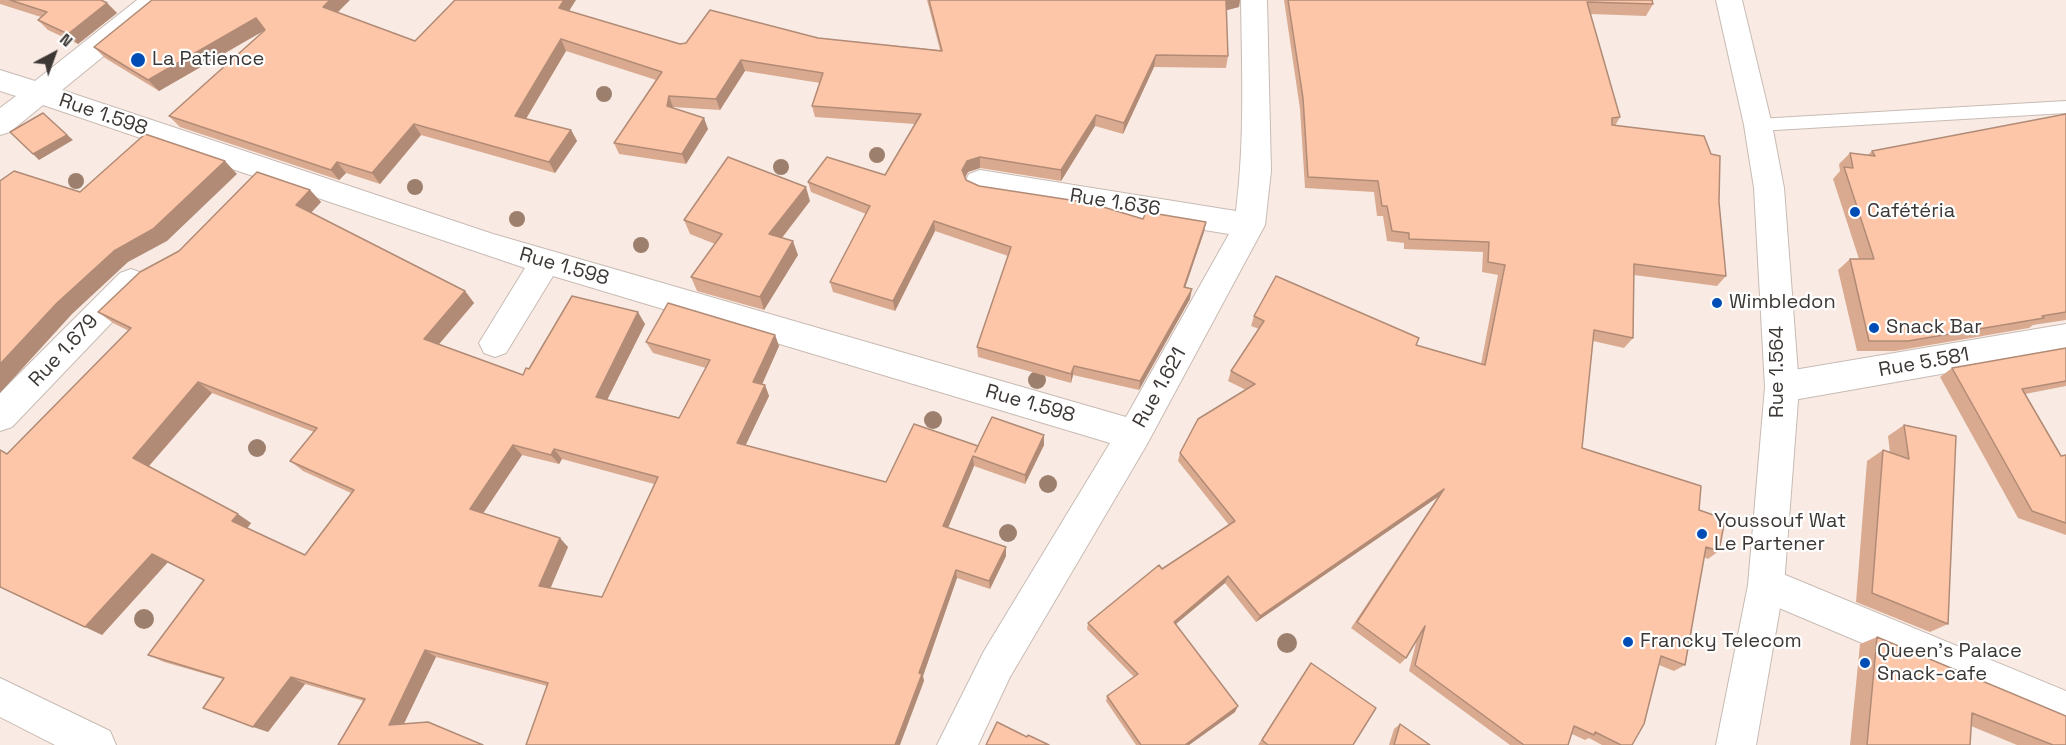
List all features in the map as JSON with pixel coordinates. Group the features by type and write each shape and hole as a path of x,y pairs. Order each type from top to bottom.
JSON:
{"street":[{"path":"0,124 37,93 91,54 155,0"},
{"name":"Rue 1.621","path":"957,745 997,664 1134,435 1250,225 1256,171 1257,124 1254,0"},
{"name":"Rue 1.564","path":"1729,0 1758,125 1769,188 1782,387 1766,585 1736,745"},
{"name":"Rue 1.598","path":"0,80 493,246 1134,435"},
{"path":"238,194 263,169"},
{"name":"Rue 1.636","path":"980,182 1250,225"},
{"path":"495,343 546,261"},
{"name":"Rue 1.679","path":"0,416 85,326 141,273 150,268"},
{"name":"Rue 5.581","path":"1782,387 2066,338"},
{"path":"1766,585 2066,710"},
{"path":"0,698 96,745"}],"lane":[{"path":"1758,125 2066,107"}],"building":[{"path":"10,0 101,0 107,3 68,34 38,20 47,12"},
{"path":"152,0 330,0 323,7 415,41 455,0 564,0 559,8 680,44 686,43 710,10 818,38 942,51 929,0 1226,0 1228,56 1156,55 1124,123 1096,115 1061,170 980,157 967,161 962,170 966,180 979,186 1090,203 1143,219 1146,212 1206,222 1184,287 1192,289 1140,381 1074,366 1071,374 977,347 1011,247 934,221 893,301 830,282 870,206 808,182 827,157 885,175 921,114 812,106 823,73 741,60 716,99 669,96 667,106 704,118 682,154 614,143 662,72 561,39 515,116 571,130 549,162 414,124 372,173 337,162 331,170 169,116 265,30 256,18 148,80 94,47"},
{"path":"1288,0 1652,0 1653,4 1587,2 1620,117 1612,118 1612,125 1704,136 1711,154 1720,156 1719,202 1726,276 1634,264 1633,338 1594,330 1582,448 1701,486 1699,510 1725,519 1719,551 1706,547 1685,665 1661,656 1644,724 1632,745 1621,745 1595,732 1594,735 1574,726 1568,745 1524,745 1415,665 1425,626 1406,658 1357,622 1444,489 1260,616 1228,576 1174,622 1238,706 1185,745 1141,745 1107,696 1138,674 1088,623 1159,565 1162,569 1235,521 1180,453 1198,419 1255,384 1231,371 1264,321 1254,316 1276,276 1419,338 1416,345 1485,365 1505,265 1488,262 1489,242 1409,239 1409,233 1392,231 1387,206 1382,206 1378,181 1308,177 1303,98"},
{"path":"43,113 67,135 33,154 10,132"},
{"path":"2066,114 2066,312 2042,316 2044,318 1908,341 1869,341 1850,259 1874,259 1844,167 1853,168 1850,153 1875,156 1872,151"},
{"path":"145,134 225,161 153,229 114,251 57,303 0,364 0,181 14,171 80,192"},
{"path":"728,157 806,187 769,234 793,241 760,297 691,277 722,234 684,220"},
{"path":"257,172 310,190 296,205 465,291 424,339 523,375 526,368 529,369 572,296 638,312 596,397 679,418 710,360 646,342 668,303 775,335 753,382 765,385 737,443 886,482 914,424 978,446 992,417 1044,435 1025,475 973,456 943,526 1006,547 989,581 956,570 919,673 922,674 895,745 526,745 548,683 425,650 389,725 428,722 483,745 338,745 365,699 291,677 253,727 203,708 224,678 148,655 204,580 152,554 85,627 0,587 0,450 7,454 131,328 98,312 140,272 179,251","holes":["198,382 317,428 290,461 354,490 305,555 232,521 238,514 133,458","513,445 551,455 554,449 658,477 602,597 539,586 560,538 470,509"]},
{"path":"2066,348 2066,381 2022,389 2061,456 2066,455 2066,523 2032,511 1952,368"},
{"path":"1904,425 1956,436 1948,624 1872,593 1883,450 1909,459"},
{"path":"1877,637 2066,716 2066,745 2053,745 1972,713 1970,745 1867,745"},
{"path":"1311,663 1376,708 1353,745 1268,745 1262,740"},
{"path":"997,722 1027,737 1028,735 1049,745 986,745"},
{"path":"1400,724 1430,745 1394,745"}],"place":[{"name":"La Patience","path":"138,60"},
{"name":"Cafétéria","path":"1855,212"},
{"name":"Wimbledon","path":"1717,303"},
{"name":"Snack Bar","path":"1874,328"},
{"name":"Youssouf Wat Le Partener","path":"1702,534"},
{"name":"Francky Telecom","path":"1628,642"},
{"name":"Queen's Palace Snack-cafe","path":"1865,663"}]}
